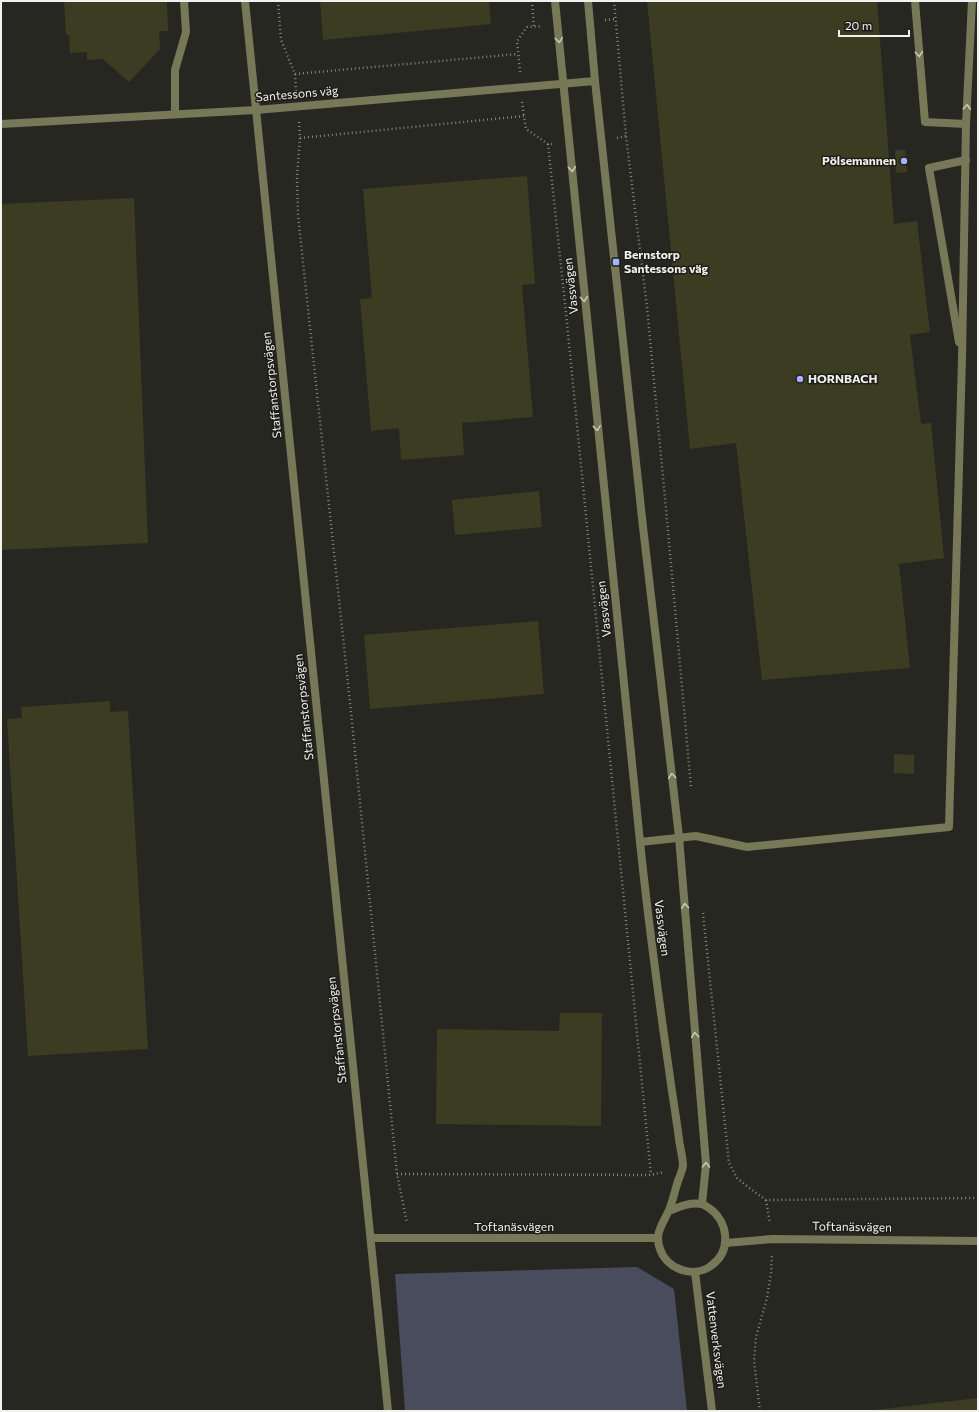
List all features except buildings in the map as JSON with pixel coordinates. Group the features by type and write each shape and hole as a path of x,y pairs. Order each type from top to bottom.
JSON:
{"street":[{"path":"175,114 175,70 186,32 184,1"},
{"name":"Staffanstorpsvägen","path":"245,1 388,1411"},
{"name":"Vassvägen","path":"555,1 650,934 683,1166 669,1211"},
{"name":"Vassvägen","path":"588,1 595,81 643,527 679,837 706,1164 702,1204"},
{"path":"915,1 925,122 966,124"},
{"path":"640,842 696,836 747,846 949,827 962,359 966,124 972,1"},
{"name":"Santessons väg","path":"1,124 256,110 595,81"},
{"path":"962,359 929,168 966,160"},
{"path":"702,1204 720,1219 725,1231 726,1242 720,1256 713,1265 695,1272 681,1270 671,1265 660,1250 658,1238 660,1228 669,1211 684,1205 702,1204"},
{"name":"Toftanäsvägen","path":"371,1238 658,1238"},
{"name":"Toftanäsvägen","path":"726,1242 772,1239 978,1241"},
{"name":"Vattenverksvägen","path":"695,1272 712,1411"}],"path":[{"path":"278,1 281,40 295,74 300,138 297,176 298,215 351,712 397,1174 410,1239"},
{"path":"532,1 534,26"},
{"path":"614,1 626,136 647,307 668,520 691,788"},
{"path":"295,74 518,54"},
{"path":"300,138 524,116 526,129 548,144 569,143"},
{"path":"602,139 626,136"},
{"path":"548,144 568,328 651,1175"},
{"path":"703,913 728,1163 737,1178 766,1200 978,1198"},
{"path":"397,1174 651,1175 683,1166"},
{"path":"760,1411 754,1361 756,1337 767,1298 771,1273 772,1239 766,1200"}],"shaded area":[{"path":"637,1267 674,1289 687,1411 405,1411 395,1274"}],"place":[{"name":"Pölsemannen","path":"904,161"},
{"name":"Bernstorp Santessons väg","path":"616,262"},
{"name":"HORNBACH","path":"800,379"}]}
